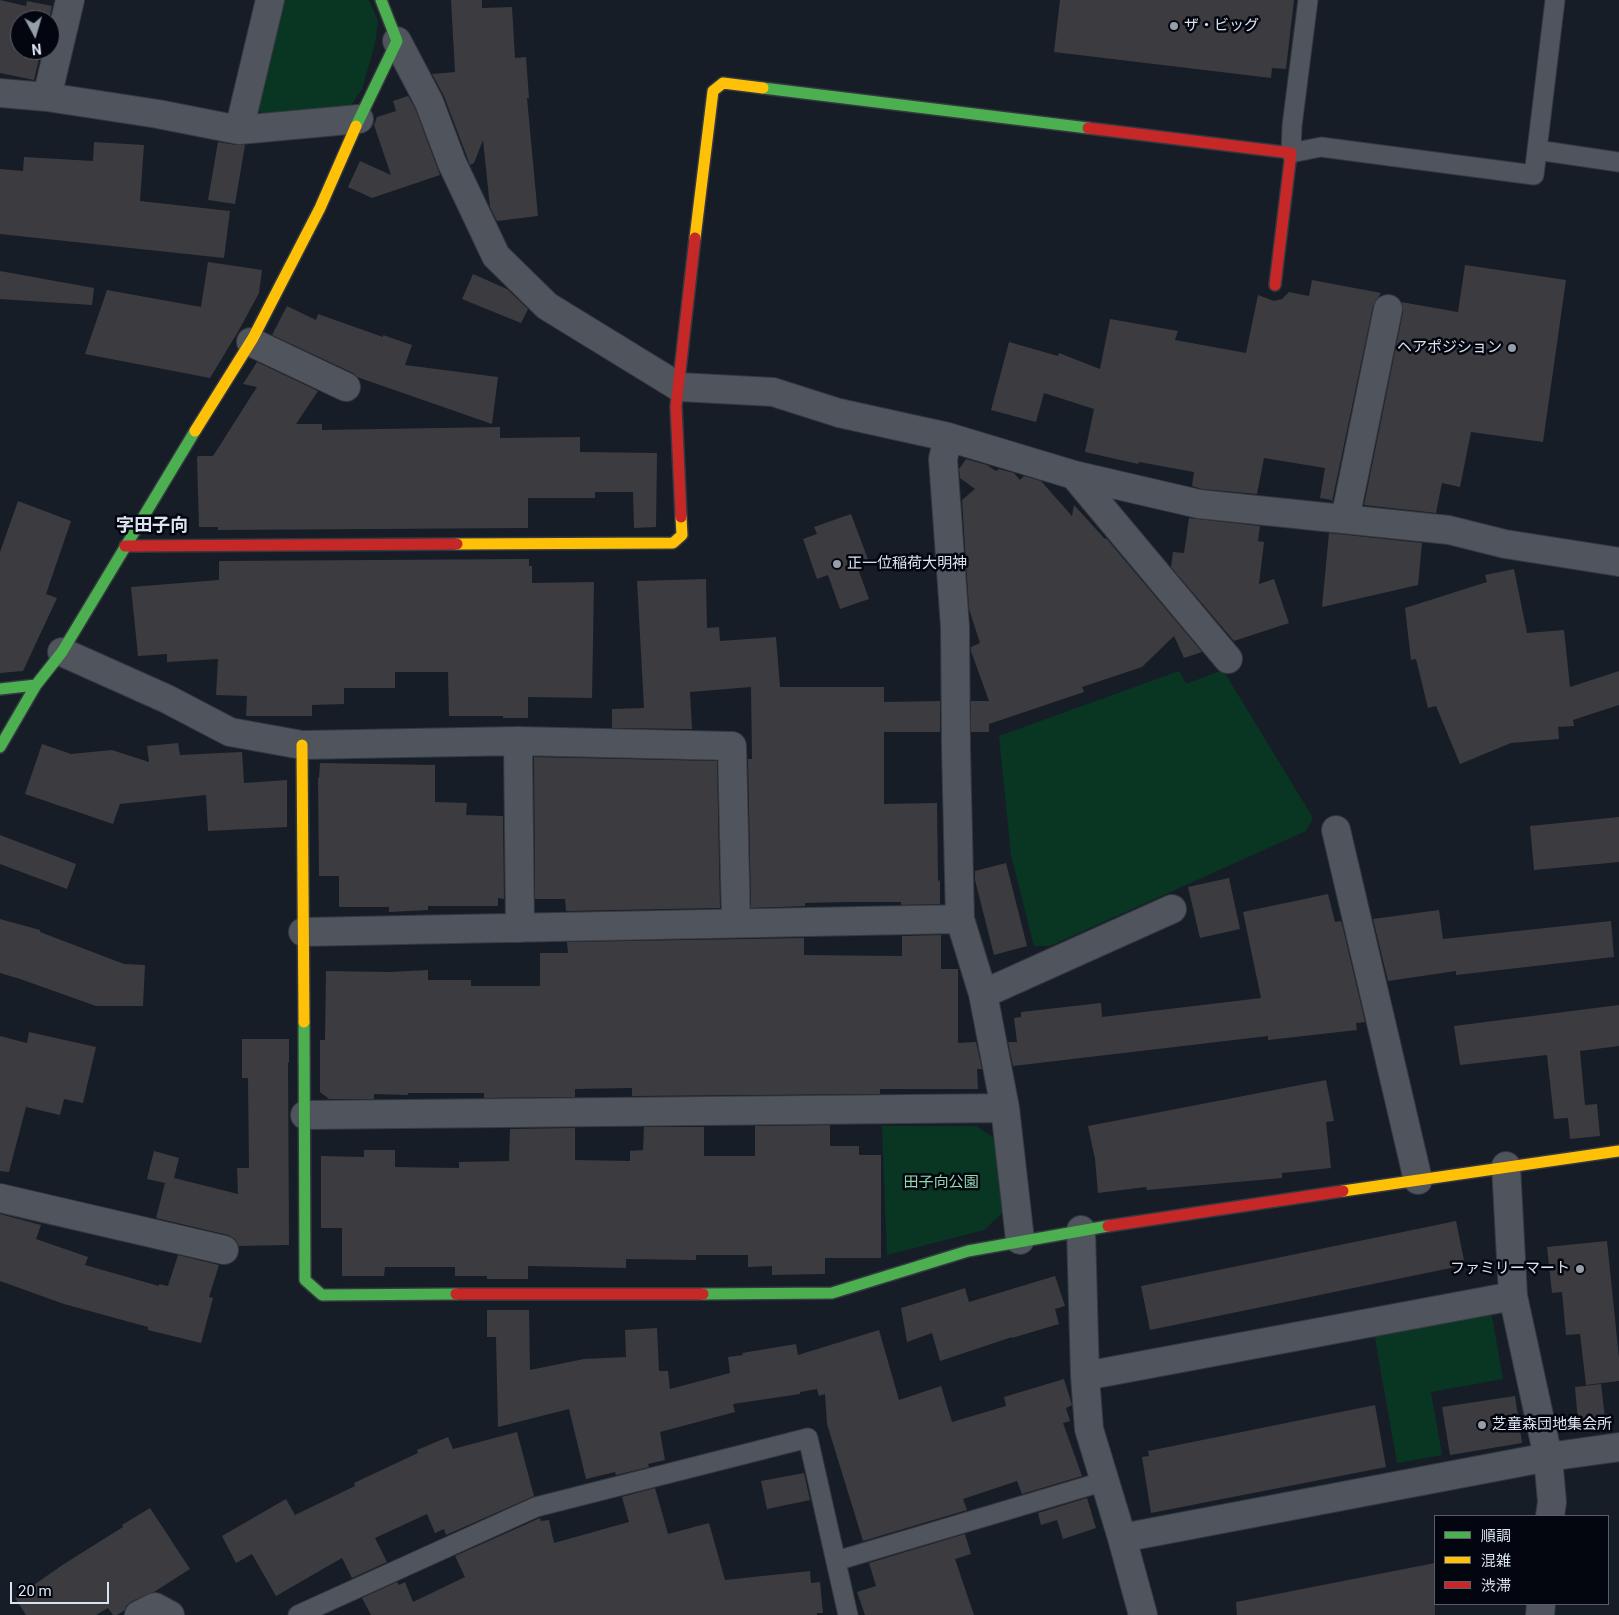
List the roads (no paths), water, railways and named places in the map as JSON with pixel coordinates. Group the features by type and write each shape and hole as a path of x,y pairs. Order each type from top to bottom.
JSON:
{"street":[{"path":"48,97 70,0"},
{"path":"239,130 270,0"},
{"path":"381,0 398,41 429,102 452,163 496,256 547,306 679,387 773,392 839,413 948,437 1074,476 1199,504 1449,530 1504,544 1619,562"},
{"path":"0,748 36,685 62,652 251,342 320,208 358,119 398,41"},
{"path":"125,546 673,543 682,535 676,406 713,91 723,83 826,94 1291,153 1274,285"},
{"path":"4,98 48,97 158,114 239,130 358,119"},
{"path":"1346,519 1388,309"},
{"path":"251,342 346,388"},
{"path":"948,437 943,459 955,627 960,919 983,994 1005,1108 1020,1240"},
{"path":"1074,476 1228,659"},
{"path":"62,652 167,699 230,732 302,745 518,741 732,746 736,924"},
{"path":"0,689 36,685"},
{"path":"518,741 520,928"},
{"path":"302,745 306,1115 305,1280 322,1295 832,1293 968,1251 1020,1240 1506,1166 1619,1151"},
{"path":"1336,830 1418,1180"},
{"path":"983,994 1172,909"},
{"path":"303,932 960,919"},
{"path":"306,1115 1005,1108"},
{"path":"1506,1166 1513,1296 1548,1457 1552,1502 1550,1515"},
{"path":"0,1198 224,1250"},
{"path":"1081,1230 1085,1376 1089,1429 1143,1615"},
{"path":"1085,1376 1513,1296"},
{"path":"1122,1538 1548,1457 1619,1447"},
{"path":"139,1615 155,1607 170,1615"}],"lane":[{"path":"1308,0 1292,126 1291,153 1321,147 1534,175 1555,0"},
{"path":"1537,150 1619,162"},
{"path":"298,1615 536,1507 808,1438 848,1615"},
{"path":"836,1561 1105,1482"}],"place":[{"name":"ザ・ビッグ","path":"1174,26"},
{"name":"ヘアポジション","path":"1512,348"},
{"name":"正一位稲荷大明神","path":"837,564"},
{"name":"ファミリーマート","path":"1580,1269"},
{"name":"芝童森団地集会所","path":"1482,1425"}],"district":[{"name":"字田子向","path":"152,526"}],"park label":[{"name":"田子向公園","path":"941,1183"}]}
